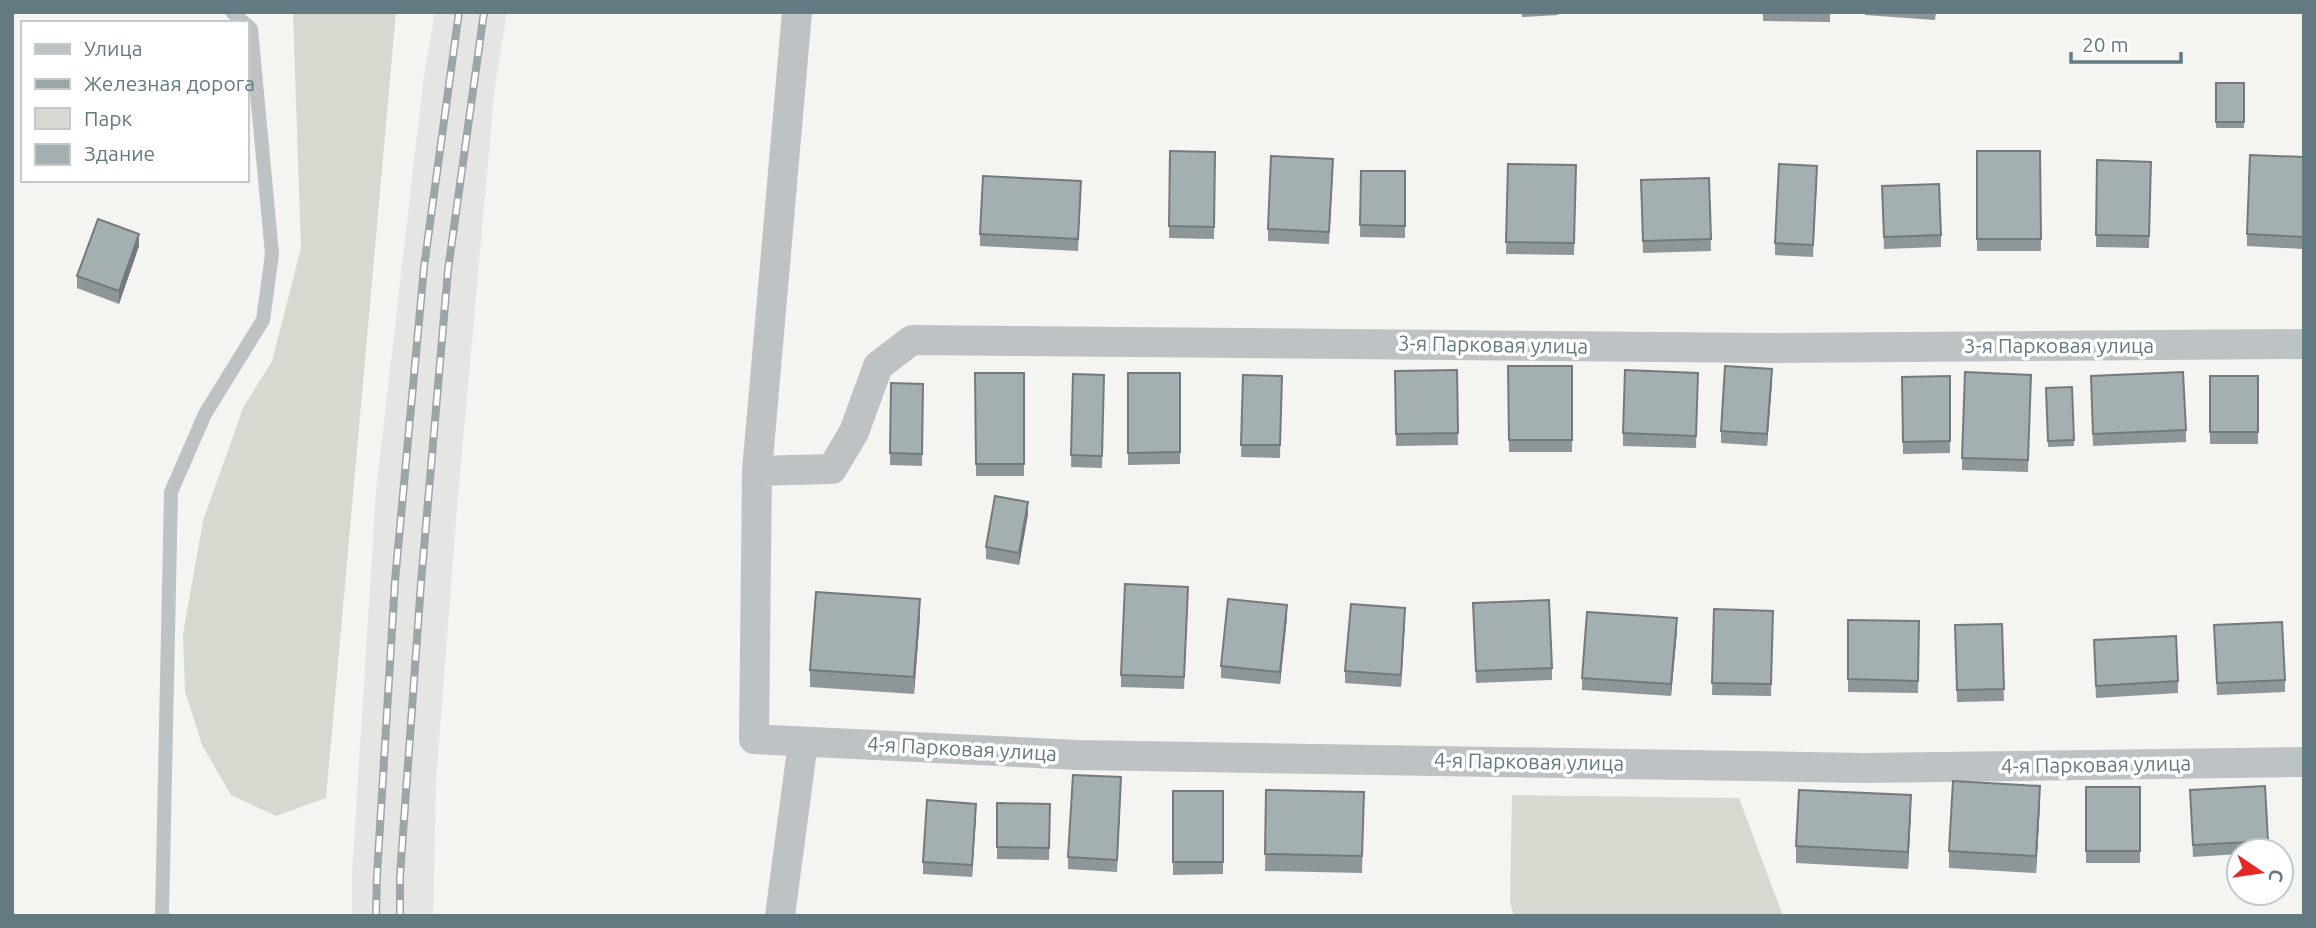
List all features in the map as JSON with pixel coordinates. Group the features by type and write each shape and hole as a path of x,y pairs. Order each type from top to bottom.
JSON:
{"street":[{"path":"757,471 797,12"},
{"name":"3-я Парковая улица","path":"757,471 832,469 854,432 878,366 912,340 1766,348 2304,344"},
{"name":"4-я Парковая улица","path":"757,471 754,739 1078,755 1822,767 2304,762"},
{"path":"779,916 803,742"}],"lane":[{"path":"162,916 171,492 205,414 263,320 272,254 251,30 248,27"}],"shaded area":[{"path":"435,12 507,12 495,85 458,496 436,781 433,916 352,916 352,875 376,492 423,83"}],"green space":[{"path":"293,12 396,12 326,798 276,816 231,795 202,745 185,691 183,634 203,521 243,408 272,361 301,248"},
{"path":"1512,795 1739,798 1783,916 1514,916 1510,902"}],"building":[{"path":"2216,83 2244,83 2244,122 2216,122"},
{"path":"1170,151 1215,152 1214,227 1169,226"},
{"path":"1977,151 2040,151 2041,239 1977,239"},
{"path":"2250,155 2304,157 2303,237 2247,234"},
{"path":"1271,156 1333,159 1329,232 1268,229"},
{"path":"2097,160 2151,162 2149,236 2096,235"},
{"path":"1508,164 1576,165 1574,243 1506,242"},
{"path":"1779,164 1817,166 1813,245 1775,243"},
{"path":"1361,171 1405,171 1405,226 1360,225"},
{"path":"983,176 1081,181 1078,239 980,234"},
{"path":"1709,178 1711,239 1643,241 1641,180"},
{"path":"1939,184 1941,235 1884,237 1882,186"},
{"path":"98,219 139,234 119,291 77,276"},
{"path":"1508,366 1572,366 1572,440 1509,440"},
{"path":"1725,366 1772,369 1767,434 1721,431"},
{"path":"1457,370 1458,433 1396,434 1395,371"},
{"path":"1625,370 1698,373 1696,436 1623,433"},
{"path":"1965,372 2031,375 2028,460 1962,458"},
{"path":"2183,372 2186,430 2093,434 2091,376"},
{"path":"975,373 1024,373 1024,464 976,464"},
{"path":"1128,373 1180,373 1180,452 1128,453"},
{"path":"1073,374 1104,375 1102,456 1071,455"},
{"path":"1243,375 1282,376 1280,445 1241,445"},
{"path":"1950,376 1950,441 1903,442 1902,377"},
{"path":"2210,376 2258,376 2258,432 2210,432"},
{"path":"891,383 923,384 922,454 890,453"},
{"path":"2072,387 2074,440 2048,441 2046,388"},
{"path":"995,496 1028,502 1019,553 986,547"},
{"path":"1125,584 1188,587 1184,677 1121,675"},
{"path":"816,592 920,599 914,677 810,670"},
{"path":"1228,599 1287,605 1280,672 1221,666"},
{"path":"1549,600 1552,668 1476,671 1473,603"},
{"path":"1351,604 1405,608 1401,675 1345,671"},
{"path":"1714,609 1773,611 1771,684 1712,683"},
{"path":"1587,612 1677,618 1671,684 1582,678"},
{"path":"1848,620 1919,621 1918,681 1848,679"},
{"path":"2282,622 2285,680 2217,683 2214,625"},
{"path":"2002,624 2004,689 1957,690 1955,625"},
{"path":"2176,636 2178,681 2096,686 2094,640"},
{"path":"1073,775 1121,777 1117,860 1068,857"},
{"path":"1953,781 2040,786 2036,856 1949,851"},
{"path":"2265,786 2268,837 2225,837 2225,843 2193,845 2190,790"},
{"path":"2086,787 2140,787 2140,851 2086,851"},
{"path":"1266,790 1364,792 1362,856 1265,854"},
{"path":"1799,790 1911,795 1908,852 1796,846"},
{"path":"1173,791 1223,791 1223,862 1173,862"},
{"path":"927,800 976,804 972,865 923,862"},
{"path":"997,803 1050,804 1049,848 997,847"}],"railway":[{"path":"376,916 395,581 424,267 459,12"},
{"path":"400,916 400,876 421,583 448,270 484,12"}]}
